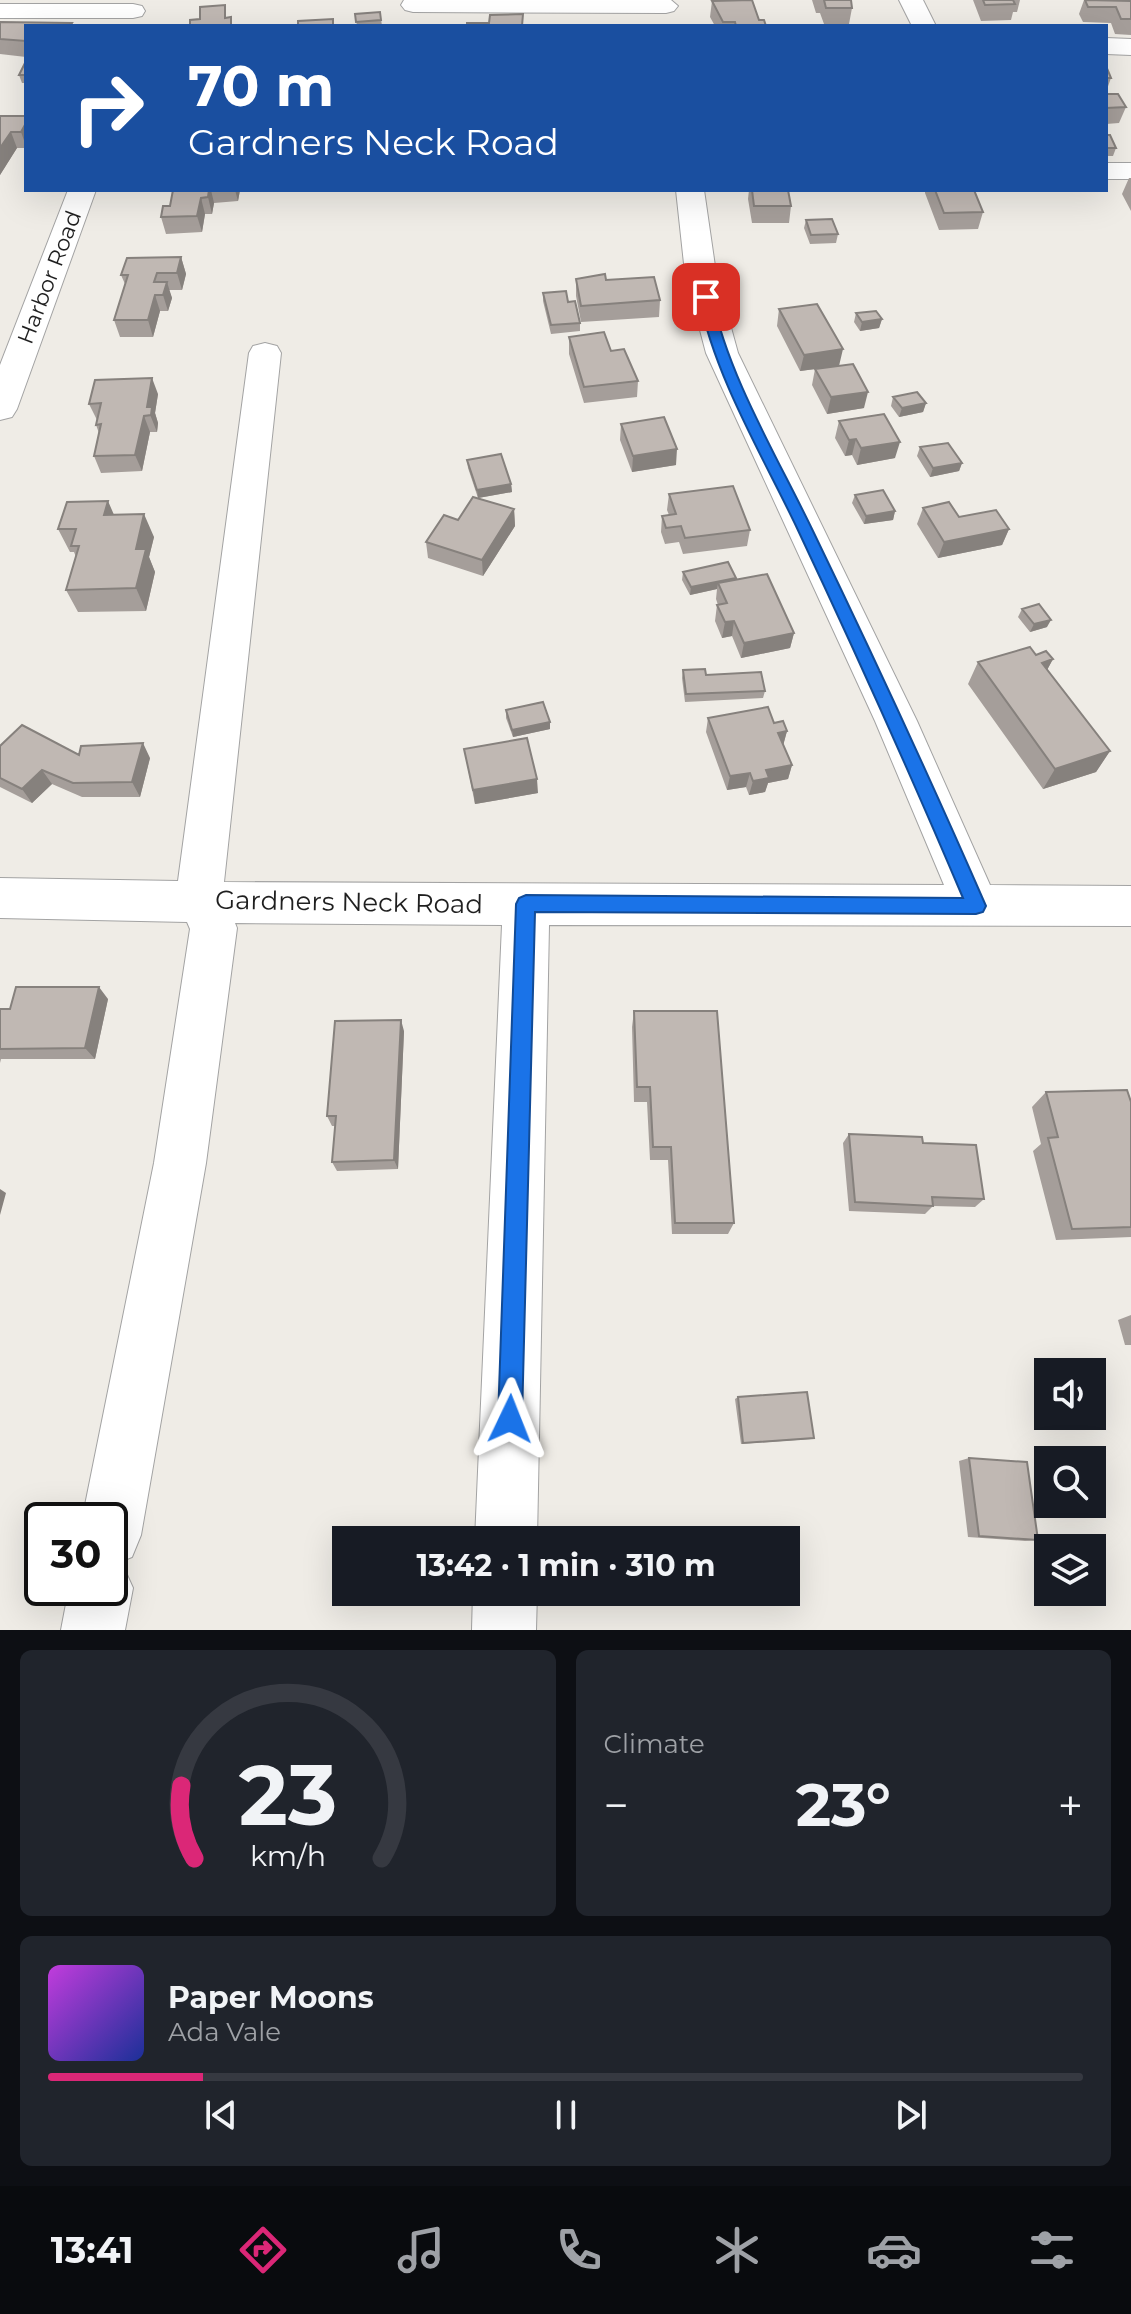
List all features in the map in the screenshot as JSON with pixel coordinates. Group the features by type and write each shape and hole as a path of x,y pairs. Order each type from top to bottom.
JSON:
{"street":[{"path":"911,0 923,24"},
{"path":"412,10 667,11"},
{"path":"0,11 134,12"},
{"path":"1108,46 1131,47"},
{"path":"1108,171 1131,171"},
{"name":"Harbor Road","path":"0,409 6,376 81,192"},
{"path":"690,192 700,273 722,353 896,721 976,906"},
{"path":"116,1502 180,1163 214,928 199,900 265,353"},
{"name":"Gardners Neck Road","path":"0,898 1131,906"},
{"path":"506,1526 526,904"},
{"path":"93,1630 98,1606"},
{"path":"504,1630 505,1606"}],"building":[{"path":"752,0 759,20 764,20 765,24 723,22 712,1"},
{"path":"824,0 851,0 852,8 826,8"},
{"path":"983,0 1013,0 1015,4 985,5"},
{"path":"1085,0 1131,1 1131,19 1121,19 1116,7 1088,7"},
{"path":"225,5 225,18 231,17 231,24 190,24 190,20 200,19 200,7"},
{"path":"380,12 381,20 356,22 355,14"},
{"path":"523,14 522,24 467,24 489,23 490,15"},
{"path":"333,19 333,24 298,24 298,21"},
{"path":"0,22 72,23 24,24 24,41 0,39"},
{"path":"1108,94 1118,94 1126,107 1108,108"},
{"path":"0,116 24,116 21,132 11,132 0,148"},
{"path":"1108,135 1110,135 1116,148 1108,148"},
{"path":"173,192 209,192 208,197 201,198 197,216 161,217 163,206 170,206"},
{"path":"752,192 788,192 791,206 754,206"},
{"path":"936,192 975,192 983,212 944,213"},
{"path":"832,219 838,234 811,235 806,220"},
{"path":"181,257 177,273 157,273 154,282 167,282 163,295 155,295 148,320 114,320 128,275 121,275 127,258"},
{"path":"605,274 606,280 654,277 660,300 581,306 576,279"},
{"path":"566,291 568,302 575,301 580,323 551,325 543,293"},
{"path":"817,304 843,349 804,355 779,309"},
{"path":"876,311 882,319 862,322 856,313"},
{"path":"604,332 611,351 624,349 638,381 584,387 569,337"},
{"path":"853,364 868,392 831,397 815,369"},
{"path":"152,378 147,407 152,407 151,415 144,416 135,455 94,456 101,424 96,425 101,403 89,404 95,380"},
{"path":"917,392 926,403 902,408 893,397"},
{"path":"884,414 900,442 861,448 856,439 849,440 839,421"},
{"path":"664,417 677,449 633,456 621,424"},
{"path":"948,443 962,463 933,468 920,447"},
{"path":"501,454 511,484 477,490 467,460"},
{"path":"733,486 750,530 685,538 681,526 666,528 662,516 676,514 669,494"},
{"path":"883,490 895,511 866,516 855,495"},
{"path":"473,497 514,509 482,560 426,542 444,515 458,520"},
{"path":"108,501 104,515 144,514 136,549 146,549 136,588 66,590 79,546 71,546 76,529 58,529 67,502"},
{"path":"949,502 959,517 996,510 1009,529 944,542 923,508"},
{"path":"728,562 736,578 691,587 683,572"},
{"path":"767,574 794,633 744,643 734,621 725,622 717,605 727,603 718,583"},
{"path":"1039,604 1051,620 1034,624 1022,609"},
{"path":"1030,647 1036,655 1046,651 1053,659 1042,663 1110,751 1055,769 978,662"},
{"path":"705,669 706,675 761,672 765,691 686,694 683,670"},
{"path":"543,702 550,722 512,730 506,710"},
{"path":"768,707 774,723 783,721 787,731 778,733 792,765 766,770 769,778 753,781 750,773 730,776 708,718"},
{"path":"22,725 79,755 81,746 143,743 132,782 73,783 42,770 22,789 0,778 0,746"},
{"path":"527,738 537,779 473,790 464,749"},
{"path":"16,987 99,987 85,1048 0,1049 0,1009 10,1009"},
{"path":"634,1011 717,1011 734,1223 675,1223 671,1147 653,1147 650,1087 637,1087"},
{"path":"401,1020 394,1160 332,1162 336,1116 327,1116 335,1021"},
{"path":"1127,1090 1131,1102 1131,1227 1072,1229 1048,1138 1058,1137 1046,1092"},
{"path":"849,1134 922,1137 923,1143 976,1145 984,1199 932,1197 933,1206 855,1202"},
{"path":"807,1392 814,1438 743,1443 738,1397"},
{"path":"969,1458 1027,1462 1037,1534 1034,1534 1034,1540 979,1536"}],"route":[{"path":"510,1419 526,904 976,906 896,721 734,381 711,322 706,297"}]}
